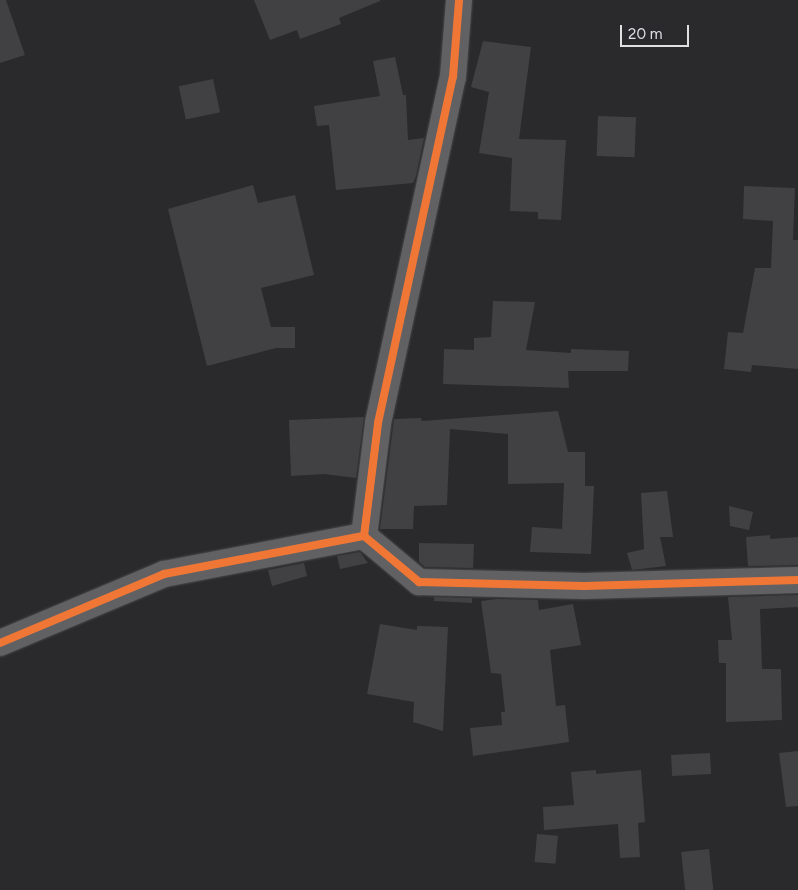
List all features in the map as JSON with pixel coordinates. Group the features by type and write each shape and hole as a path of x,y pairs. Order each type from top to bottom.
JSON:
{"street":[{"path":"364,536 378,423 410,264 453,77 459,0"},
{"path":"364,536 419,582 584,586 798,580"},
{"path":"0,643 164,574 364,536"}],"building":[{"path":"0,0 6,0 25,55 0,63"},
{"path":"254,0 380,1 339,18 341,24 300,39 297,30 270,40"},
{"path":"483,41 531,47 519,139 566,140 561,220 538,219 538,212 510,211 512,158 479,153 489,92 471,87"},
{"path":"395,57 403,95 406,95 408,140 424,138 413,183 336,190 329,125 317,126 314,106 380,96 373,61"},
{"path":"213,79 220,112 186,120 179,86"},
{"path":"598,116 636,117 635,157 597,156"},
{"path":"253,185 258,203 295,195 314,275 261,288 271,327 295,327 295,348 276,348 207,366 168,209"},
{"path":"744,186 795,188 793,240 798,240 798,369 752,365 751,372 724,369 728,332 743,333 755,268 771,268 773,221 743,219"},
{"path":"493,301 535,302 526,350 571,353 571,349 629,351 628,371 568,371 569,388 443,384 444,349 474,350 474,338 491,337"},
{"path":"558,411 568,452 585,452 585,486 594,486 591,554 530,552 532,527 562,529 564,483 508,484 508,434 450,429 447,505 414,506 413,529 380,529 394,419 421,418 422,421"},
{"path":"364,417 356,478 324,474 291,476 289,420"},
{"path":"667,491 673,537 660,537 666,566 632,570 627,553 644,549 641,493"},
{"path":"729,506 753,512 749,530 730,526"},
{"path":"770,535 770,539 798,537 798,565 748,566 746,537"},
{"path":"419,543 474,544 473,568 425,567 419,562"},
{"path":"360,552 368,563 340,569 337,556"},
{"path":"304,563 307,576 272,586 268,570"},
{"path":"798,595 798,607 760,609 762,669 781,669 782,720 726,722 726,663 719,663 718,640 732,640 728,597"},
{"path":"434,597 472,598 472,603 434,601"},
{"path":"497,599 538,600 539,610 573,604 581,645 550,650 556,706 565,705 569,742 473,756 470,728 502,725 501,712 505,712 501,674 491,673 481,601"},
{"path":"380,624 417,630 417,626 448,627 443,731 413,722 414,702 367,694"},
{"path":"798,751 798,806 786,807 779,753"},
{"path":"710,753 711,774 672,776 671,755"},
{"path":"596,770 596,774 641,770 645,822 638,823 640,857 620,858 618,824 544,830 543,807 574,805 571,772"},
{"path":"537,834 558,836 555,864 535,862"},
{"path":"709,849 713,890 685,890 681,852"}],"cycle path":[{"path":"364,536 378,423 453,77 459,0"},
{"path":"364,536 419,582 584,586 798,580"},
{"path":"0,643 164,574 364,536"}]}
